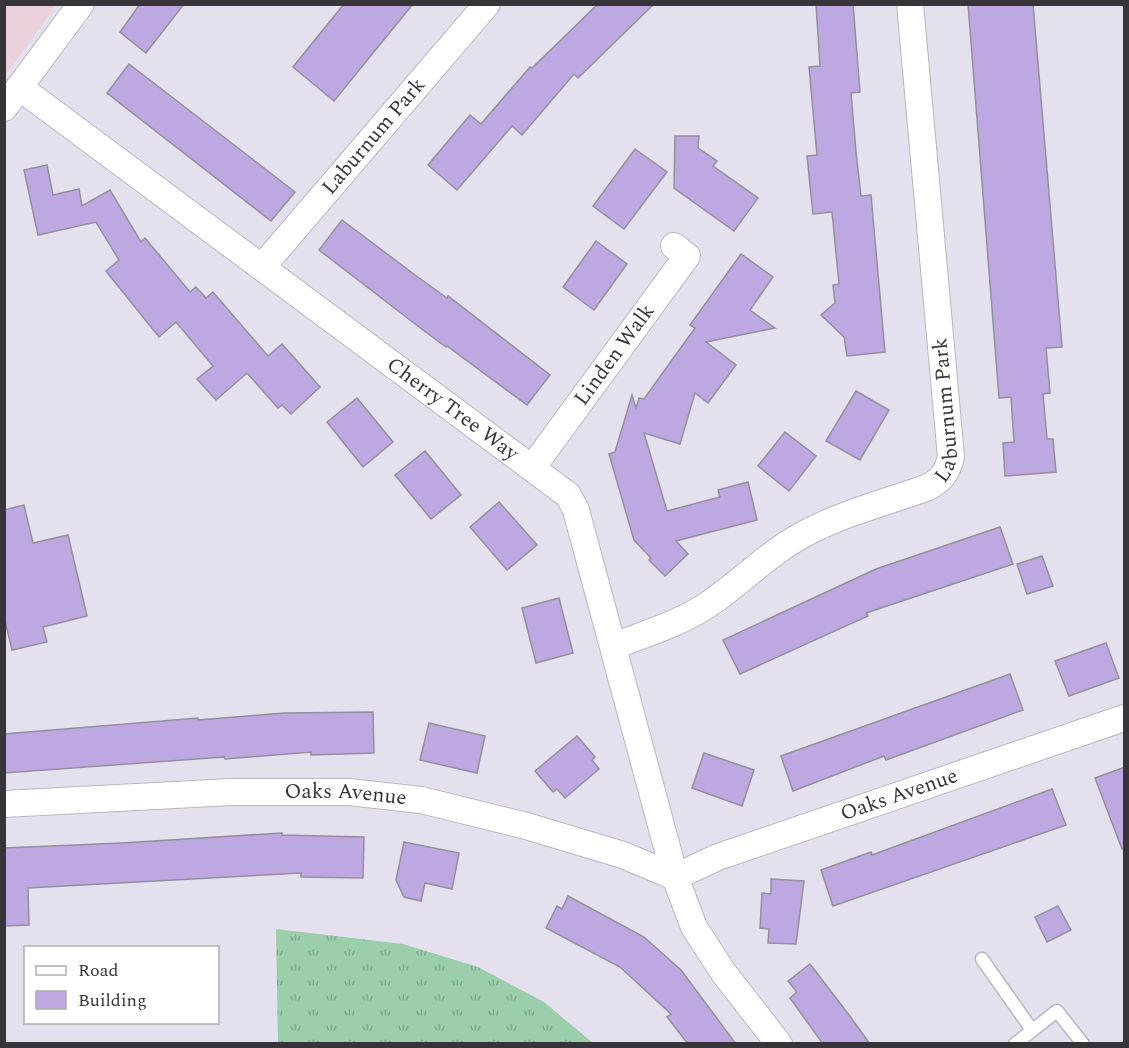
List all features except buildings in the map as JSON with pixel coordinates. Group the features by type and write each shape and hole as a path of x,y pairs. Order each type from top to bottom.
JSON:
{"street":[{"path":"12,98 81,4"},
{"name":"Laburnum Park","path":"262,267 488,4"},
{"name":"Laburnum Park","path":"614,646 688,617 708,605 777,551 805,534 834,520 926,488 939,482 948,470 951,457 910,4"},
{"name":"Cherry Tree Way","path":"12,98 262,267 568,495 576,510 675,877"},
{"name":"Linden Walk","path":"532,468 687,256 674,246"},
{"name":"Oaks Avenue","path":"4,804 231,792 349,792 421,800 523,825 623,855 675,877 718,857 1125,718"},
{"path":"675,877 694,927 723,972 779,1044"}],"lane":[{"path":"982,959 1032,1030"},
{"path":"1015,1044 1057,1011 1083,1044"}],"shaded area":[{"path":"4,5 56,5 5,76"}],"green space":[{"path":"276,929 403,944 478,967 544,1002 593,1043 278,1043"}]}
